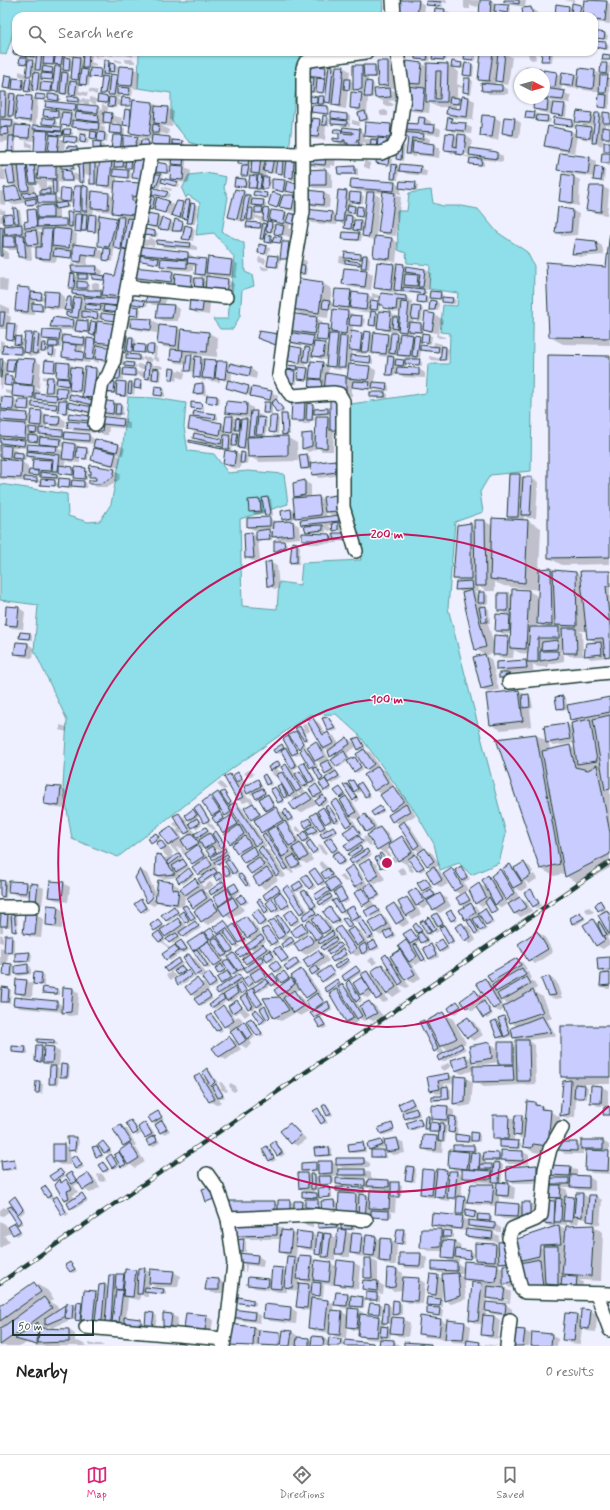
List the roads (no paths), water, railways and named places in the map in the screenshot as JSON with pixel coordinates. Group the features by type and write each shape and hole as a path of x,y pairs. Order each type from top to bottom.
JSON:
{"street":[{"path":"393,0 394,12"},
{"path":"338,56 310,60 305,63 303,68 303,212 294,262 279,375 284,386 292,396 333,393 339,394 343,401 343,507 356,551"},
{"path":"0,159 64,158 152,152 303,154 328,152 381,153 393,148 398,138 404,97 398,56"},
{"path":"96,424 102,383 108,376 113,364 152,152"},
{"path":"128,287 226,297"},
{"path":"510,682 610,672"},
{"path":"0,907 33,907"},
{"path":"562,1128 550,1149 545,1169 541,1214 536,1219 512,1229 509,1238 521,1289 524,1292 610,1294"},
{"path":"86,1326 224,1343 234,1264 228,1219 217,1188 207,1174"},
{"path":"228,1219 312,1215 366,1220"},
{"path":"597,1294 610,1330"},
{"path":"507,1346 510,1320"}],"water":[{"path":"0,0 383,0 382,12 12,12 12,36 6,55 0,53"},
{"path":"139,56 332,56 299,57 289,152 201,146 189,142 171,120 171,93 138,88"},
{"path":"206,173 226,177 224,188 228,197 222,232 244,243 245,272 252,275 254,286 242,290 240,316 233,329 220,329 213,319 228,319 234,257 214,233 196,235 200,203 188,195 186,198 182,189 189,175"},
{"path":"431,190 433,203 443,206 462,206 478,209 497,232 527,252 534,266 531,471 490,475 480,492 483,512 455,522 448,608 506,834 499,863 471,875 459,863 440,870 434,844 416,813 360,736 336,714 309,715 233,768 118,857 72,839 63,786 67,720 34,650 38,605 0,600 0,484 67,494 68,516 88,522 100,521 111,504 123,444 128,397 155,398 186,403 184,427 188,451 214,454 228,473 248,471 284,474 288,504 240,519 242,606 277,609 279,582 300,585 302,563 361,560 346,493 346,437 351,404 426,393 428,364 449,364 450,333 440,332 443,305 457,306 458,293 429,289 430,265 407,263 406,253 398,250 397,211 407,211 409,193"}],"railway":[{"path":"0,1283 610,862"}]}
